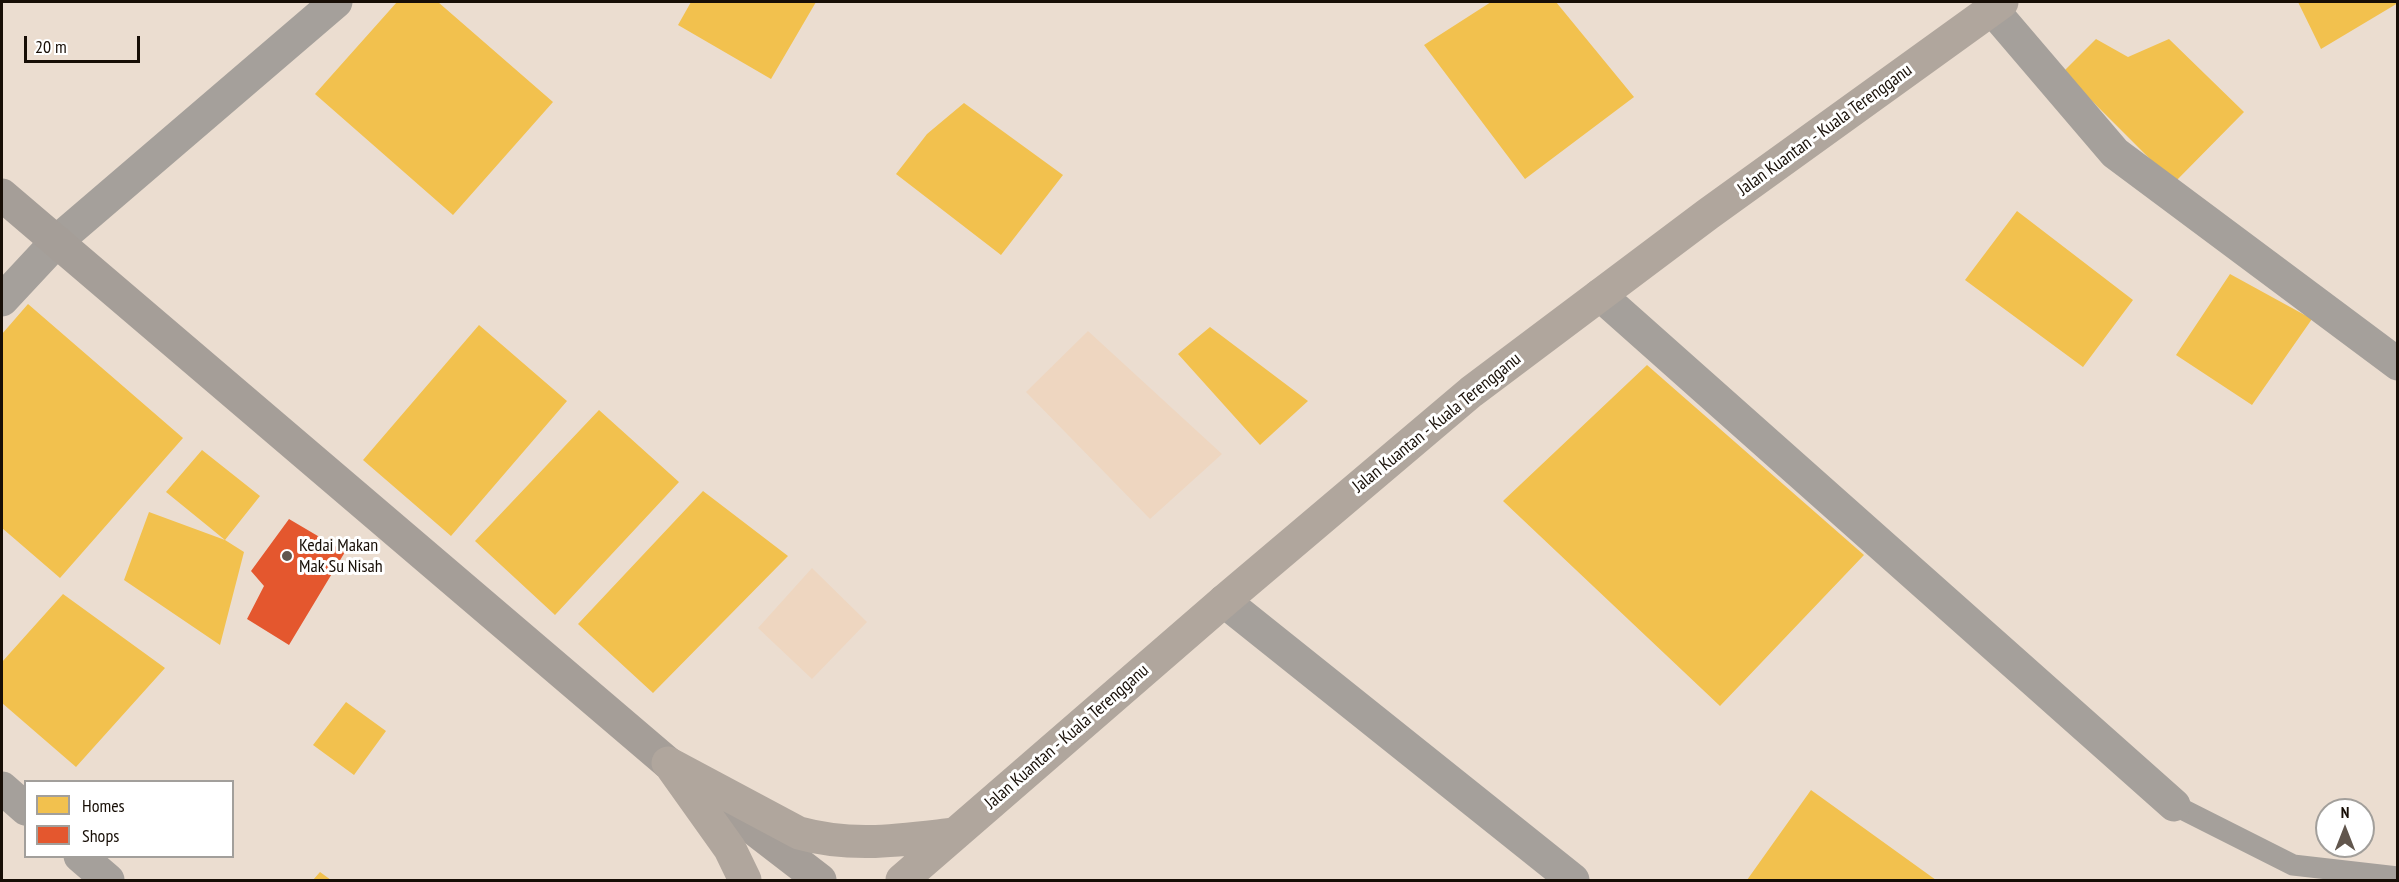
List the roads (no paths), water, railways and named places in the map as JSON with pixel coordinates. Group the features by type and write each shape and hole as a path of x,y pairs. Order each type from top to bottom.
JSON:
{"highway":[{"name":"Jalan Kuantan - Kuala Terengganu","path":"902,880 1224,601 1471,392 1997,5"},
{"path":"668,763 799,833 819,838 858,843 955,834"},
{"path":"668,763 730,849 745,880"}],"street":[{"path":"2,300 57,241 336,2"},
{"path":"1997,5 2115,153 2397,364"},
{"path":"2,195 668,763 820,880"},
{"path":"1600,295 2174,805"},
{"path":"1224,601 1573,880"},
{"path":"2,788 24,807"},
{"path":"82,858 108,880"}],"lane":[{"path":"2174,805 2293,865 2397,877"}],"place":[{"name":"Kedai Makan Mak Su Nisah","path":"287,556"}]}
